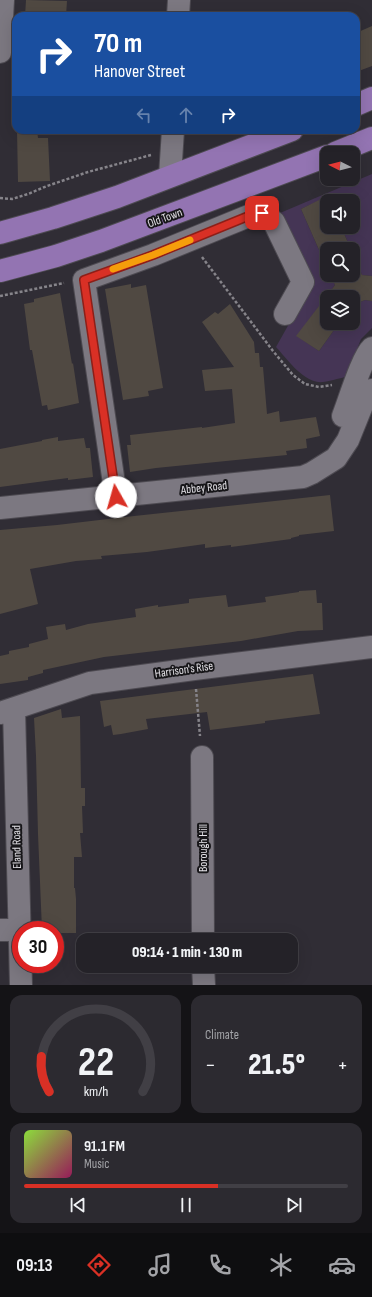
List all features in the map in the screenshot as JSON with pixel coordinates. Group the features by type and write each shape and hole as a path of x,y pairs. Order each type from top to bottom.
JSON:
{"main road":[{"path":"360,103 372,98"},
{"path":"0,233 60,216 117,197 281,134"},
{"path":"352,146 372,138"},
{"name":"Old Town","path":"0,271 49,258 101,241 320,159"}],"street":[{"path":"0,52 3,0"},
{"path":"178,12 179,0"},
{"path":"170,176 172,140"},
{"path":"116,497 84,280 153,255 251,215 262,213 274,222 303,282 285,314"},
{"name":"Abbey Road","path":"0,508 303,477 336,458 348,440 364,390 366,356 368,351 372,348"},
{"name":"Harrison's Rise","path":"7,711 90,683 372,647"},
{"name":"Eland Road","path":"7,711 10,930 20,985"},
{"name":"Borough Hill","path":"202,757 203,933"},
{"path":"204,973 204,985"}],"path":[{"path":"0,198 12,199 28,194 172,140"},
{"path":"190,240 273,351 293,375 305,384 319,387 364,390"},
{"path":"0,296 60,283 84,280"},
{"path":"194,669 202,757"}],"shaded area":[{"path":"372,174 372,276 362,275 360,271 360,242 348,242 344,234 360,234 360,194 325,194 344,186 360,186 360,179"},
{"path":"320,196 320,200 301,209 320,252 320,282 334,282 335,285 331,290 320,290 320,305 297,336 319,351 334,330 360,330 360,302 365,300 372,301 372,328 361,339 346,377 321,382 312,380 300,373 276,347 312,283 280,213"}],"building":[{"path":"26,0 67,1 66,12 25,12"},
{"path":"372,26 372,66 360,70 360,31"},
{"path":"17,134 38,134 38,138 48,138 50,181 18,182"},
{"path":"320,200 320,234 344,234 348,242 320,242 320,252 301,209"},
{"path":"360,271 362,275 372,276 372,301 365,300 360,302 360,290 331,290 335,285 334,282 360,282"},
{"path":"131,284 131,288 146,285 163,388 148,391 149,396 123,400 105,289"},
{"path":"60,293 79,403 48,410 47,405 42,406 32,350 30,350 24,304 34,302 34,299"},
{"path":"230,304 254,342 255,353 259,353 260,367 263,367 267,414 279,411 280,422 316,417 320,436 306,439 307,448 286,451 287,455 130,472 127,445 131,445 130,435 202,428 235,423 232,389 205,391 202,370 234,367 202,322 215,312 218,314"},
{"path":"320,305 320,330 334,330 319,351 296,336"},
{"path":"58,437 58,441 84,438 86,448 90,448 93,477 68,480 68,478 0,487 0,449"},
{"path":"330,495 334,531 299,535 291,539 231,547 231,545 205,548 205,544 147,552 101,556 102,559 76,561 30,569 38,604 0,614 0,530"},
{"path":"316,590 317,603 322,603 323,630 298,631 241,641 104,657 43,670 43,673 28,677 28,680 0,684 0,656 9,654 9,651 29,647 29,644 48,639 46,627 65,624 66,630 88,624 136,617 135,609 158,605 158,607 189,603 189,599 226,595 228,607 266,602 265,597 299,591"},
{"path":"313,674 320,714 210,730 207,712 146,719 148,729 121,734 113,735 111,725 104,727 100,701"},
{"path":"61,709 62,718 80,716 81,788 85,788 85,806 82,806 83,833 80,833 82,857 74,857 76,933 64,933 64,921 42,921 34,718"}],"slow traffic":[{"path":"113,269 190,240"}],"route":[{"path":"116,497 84,280 153,255 251,215 262,213"}]}
